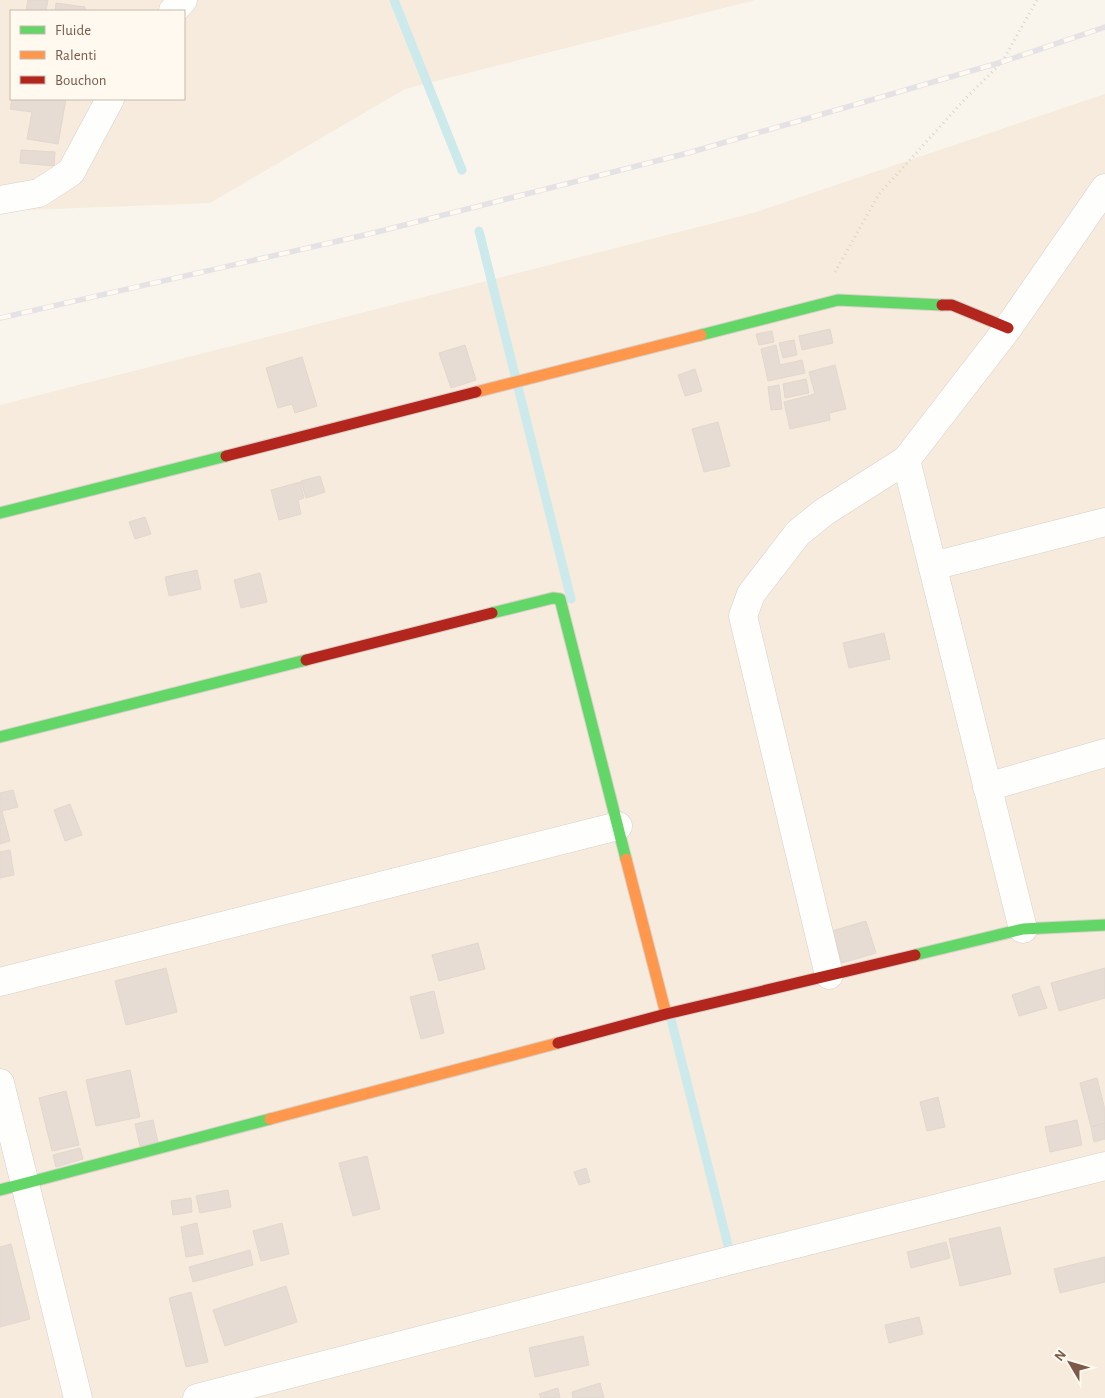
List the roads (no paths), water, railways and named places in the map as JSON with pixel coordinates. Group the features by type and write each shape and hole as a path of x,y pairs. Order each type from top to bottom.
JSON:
{"street":[{"path":"174,10 183,0"},
{"path":"0,200 39,193 71,172 109,100"},
{"path":"829,975 743,616 751,594 798,533 824,512 906,460 1008,328 1105,188"},
{"path":"0,513 838,300 952,305 1008,328"},
{"path":"906,460 1023,929"},
{"path":"933,566 1105,522"},
{"path":"0,737 553,598 560,599 666,1014"},
{"path":"987,787 1105,753"},
{"path":"0,982 618,826"},
{"path":"12,1187 666,1014 1023,929 1105,925"},
{"path":"0,1084 12,1187 78,1398"},
{"path":"197,1398 1105,1166"}],"waterway":[{"path":"394,0 462,170"},
{"path":"479,231 571,599"},
{"path":"670,1015 731,1257"}],"railway":[{"path":"0,318 369,234 688,153 1002,62 1105,27"}]}
